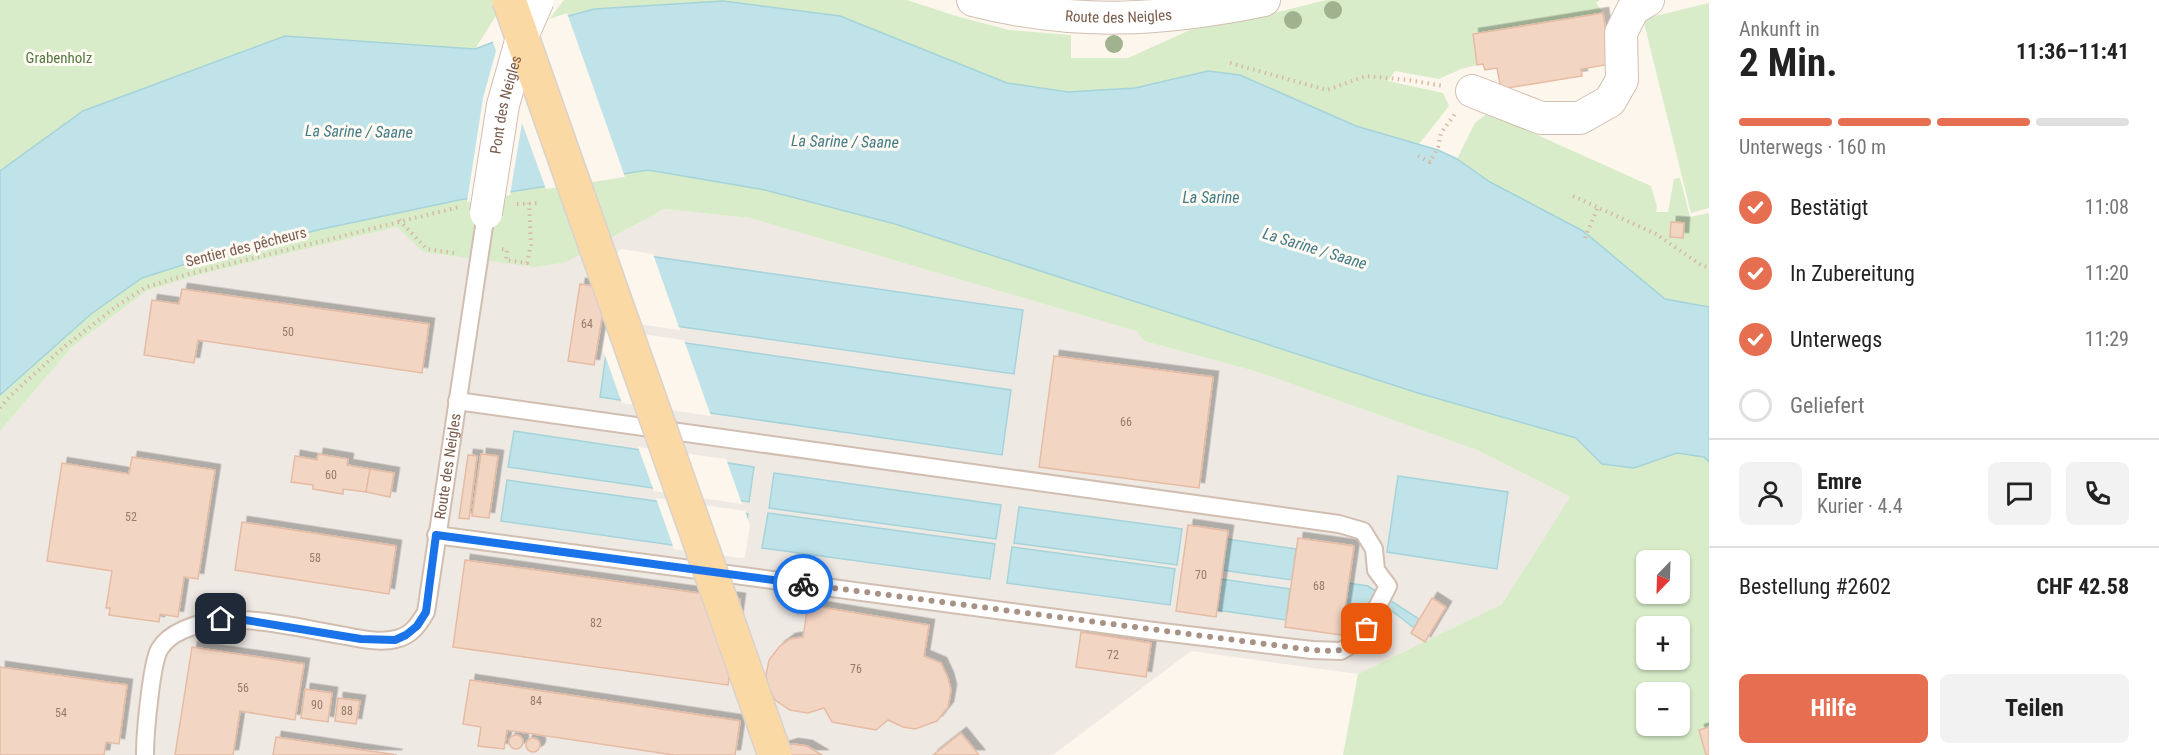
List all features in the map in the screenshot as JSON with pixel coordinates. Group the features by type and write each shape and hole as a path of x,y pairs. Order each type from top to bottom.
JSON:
{"main road":[{"path":"509,0 775,755"}],"street":[{"name":"Pont des Neigles","path":"485,208 503,105 523,34 538,0"},
{"name":"Route des Neigles","path":"973,0 1028,12 1074,18 1210,11 1264,0"},
{"path":"1472,91 1541,118 1580,118 1610,101 1622,80 1621,33 1633,9 1648,0"}],"lane":[{"name":"Route des Neigles","path":"146,755 154,666 160,649 174,634 195,625 221,619 245,620 361,639 395,640 417,626 426,612 485,208"},
{"path":"436,535 1312,650 1341,651 1361,639 1388,586 1376,570 1374,549 1363,531 1339,524 457,401"}],"path":[{"path":"1230,63 1327,90 1366,76 1408,80 1472,91 1441,132 1438,147 1430,162 1418,156"},
{"path":"1573,196 1656,234 1709,268"},
{"path":"506,260 527,263 531,244 529,203"},
{"name":"Sentier des pêcheurs","path":"0,408 64,347 118,305 146,287 399,220 541,203"},
{"path":"1585,238 1598,207"},
{"path":"399,220 428,249 455,253 467,244 481,246"}],"shaded area":[{"path":"664,209 750,218 1136,331 1144,341 1258,372 1477,450 1570,497 1502,604 1358,674 1191,651 1053,755 0,755 0,431 72,347 146,291 198,275 397,227 424,252 567,262"}],"green space":[{"name":"Grabenholz","path":"0,0 506,0 475,49 285,36 0,171"},
{"path":"564,0 907,0 1009,30 1071,35 1071,58 1128,58 1190,30 1246,20 1326,0 1600,0 1596,3 1603,13 1473,34 1477,65 1439,79 1395,71 1388,81 1443,93 1449,106 1419,144 1356,126 1240,75 1208,71 1135,88 1068,92 1007,83 840,16 547,22"},
{"path":"1709,3 1709,208 1691,213 1643,19"},
{"path":"1485,115 1495,116 1651,186 1657,206 1656,212 1668,212 1674,179 1680,178 1690,217 1709,213 1709,307 1665,299 1583,231 1490,182 1457,159 1475,123"},
{"path":"648,170 765,190 895,224 1418,393 1576,438 1602,464 1634,468 1677,453 1704,457 1709,462 1709,755 1343,755 1358,674 1502,604 1570,497 1477,450 1258,372 1144,341 1136,331 750,218 664,209 567,262 535,267 423,252 397,227 198,275 146,291 72,347 0,431 0,395 91,314 142,278 189,263 322,229 459,200"}],"water":[{"name":"La Sarine","path":"723,1 840,16 1007,83 1068,92 1135,88 1208,71 1240,75 1356,126 1438,150 1457,159 1490,182 1583,231 1665,299 1709,307 1709,462 1704,457 1677,453 1634,468 1602,464 1576,438 1418,393 895,224 765,190 648,170 459,200 322,229 189,263 142,278 91,314 0,395 0,171 83,111 285,36 475,49 547,22 594,9"},
{"path":"621,252 1023,310 1014,374 612,317"},
{"path":"609,332 1011,390 1002,455 600,397"},
{"path":"514,431 754,467 749,502 508,467"},
{"path":"774,473 1001,505 996,539 769,508"},
{"path":"1398,476 1508,492 1497,569 1387,552"},
{"path":"507,480 748,514 743,555 501,521"},
{"path":"1019,507 1182,529 1177,565 1014,543"},
{"path":"768,513 995,544 990,579 762,548"},
{"path":"1227,539 1296,549 1292,580 1222,570"},
{"path":"1012,547 1175,569 1170,605 1007,583"},
{"path":"1221,579 1290,589 1286,620 1217,610"},
{"path":"1348,583 1368,586 1419,619 1414,628 1377,604 1345,609"}],"pier":[{"path":"567,13 625,177 546,189 522,123 510,195 467,202 483,98 496,51 492,39"},
{"path":"621,249 653,254 680,330 611,320 609,316 618,252"},
{"path":"608,329 684,340 711,416 622,403 603,350"},
{"path":"638,447 726,459 742,504 654,491"},
{"path":"656,498 745,511 750,525 745,557 674,549"}],"building":[{"path":"1603,13 1611,64 1581,69 1582,76 1501,89 1497,68 1485,70 1483,64 1477,65 1473,34"},
{"path":"1671,222 1684,223 1683,238 1670,237"},
{"path":"580,284 607,288 594,365 568,361"},
{"path":"182,289 429,324 422,373 198,340 194,363 144,355 152,300 179,304"},
{"path":"1054,356 1213,377 1199,488 1039,467"},
{"path":"318,454 348,459 347,465 370,469 366,492 343,489 343,494 313,489 313,485 291,482 295,456 317,460"},
{"path":"481,454 498,456 489,518 472,516"},
{"path":"468,455 477,456 469,519 459,518"},
{"path":"132,457 215,470 198,579 184,577 178,617 160,614 159,622 109,615 110,608 106,608 112,571 47,561 62,463 129,474"},
{"path":"370,469 394,473 390,497 366,492"},
{"path":"242,522 396,546 389,594 235,570"},
{"path":"1188,525 1228,531 1216,617 1176,611"},
{"path":"1298,538 1354,546 1341,635 1285,627"},
{"path":"465,560 740,599 728,685 453,647"},
{"path":"1432,598 1446,607 1425,642 1411,633"},
{"path":"808,605 929,625 924,656 941,663 951,690 948,707 937,721 915,729 903,727 888,720 876,730 832,722 824,708 808,713 790,710 775,700 768,686 766,675 769,660 779,647 790,639 803,637"},
{"path":"1081,632 1151,643 1146,677 1076,667"},
{"path":"192,647 304,664 295,720 240,711 233,755 175,755"},
{"path":"0,667 127,685 119,744 106,742 104,755 0,755"},
{"path":"470,680 740,721 735,755 674,755 507,730 504,749 478,746 481,727 463,724"},
{"path":"305,689 332,693 328,722 301,718"},
{"path":"338,698 360,701 356,724 335,721"},
{"path":"1709,727 1709,755 1706,755 1699,730"},
{"path":"961,733 979,755 933,755"},
{"path":"516,735 521,737 523,742 521,747 516,749 511,747 509,742 511,737"},
{"path":"276,737 397,755 273,755"},
{"path":"533,738 538,740 540,745 538,750 533,752 528,750 526,745 528,740"},
{"path":"793,744 807,746 822,755 768,755 779,748"}],"way so far":[{"path":"803,584 1312,650 1341,651 1361,639 1367,629"}],"route":[{"path":"221,619 245,620 361,639 395,640 417,626 426,612 436,535 803,584"}],"water label":[{"name":"La Sarine / Saane","path":"359,131"},
{"name":"La Sarine / Saane","path":"845,141"},
{"name":"La Sarine / Saane","path":"1315,248"}]}
